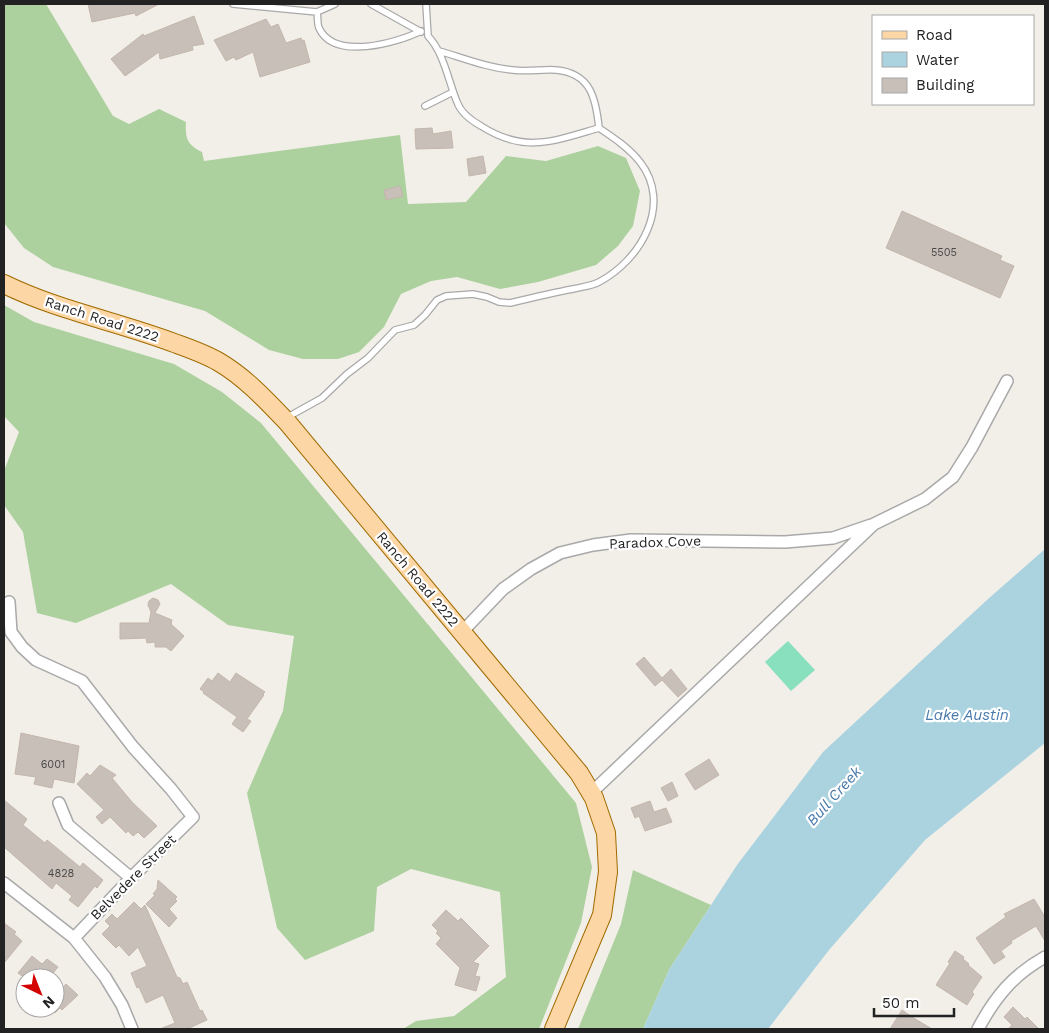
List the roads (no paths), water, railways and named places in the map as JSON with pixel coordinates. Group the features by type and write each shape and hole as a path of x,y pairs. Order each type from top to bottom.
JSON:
{"main road":[{"name":"Ranch Road 2222","path":"4,284 25,295 158,336 219,362 259,393 284,419 579,772 591,793 606,833 608,872 602,915 554,1029"}],"street":[{"path":"591,793 874,524 925,499 953,477 972,447 1007,381"},
{"name":"Paradox Cove","path":"462,632 503,589 531,569 560,553 593,545 631,540 785,542 833,538 874,524"},
{"name":"Belvedere Street","path":"9,602 11,632 22,647 36,660 82,681 133,747 172,789 193,817 74,938"},
{"path":"59,803 68,825 131,878"},
{"path":"4,883 74,938 105,977 122,1005 132,1029"},
{"path":"978,1029 988,1010 1004,989 1022,971 1045,957"}],"lane":[{"path":"233,4 317,12 335,4"},
{"path":"284,419 322,398 347,374 368,358 395,330 414,325 426,315 437,300 446,296 473,294 499,302 510,303 598,283 616,271 634,253 645,236 652,220 654,196 649,178 641,162 618,140 599,128 548,143 530,144 506,139 471,120 458,105 437,46 421,31 371,4"},
{"path":"426,4 428,36"},
{"path":"317,12 319,28 329,39 338,45 381,44 408,38 421,31"},
{"path":"439,51 494,67 522,71 555,70 569,73 586,83 595,99 599,128"},
{"path":"425,106 453,92"}],"water":[{"name":"Lake Austin","path":"1045,549 1045,743 925,840 829,950 768,1029 643,1029 669,970 711,905 737,865 823,752 988,599"}],"water label":[{"name":"Bull Creek","path":"834,796"}]}
